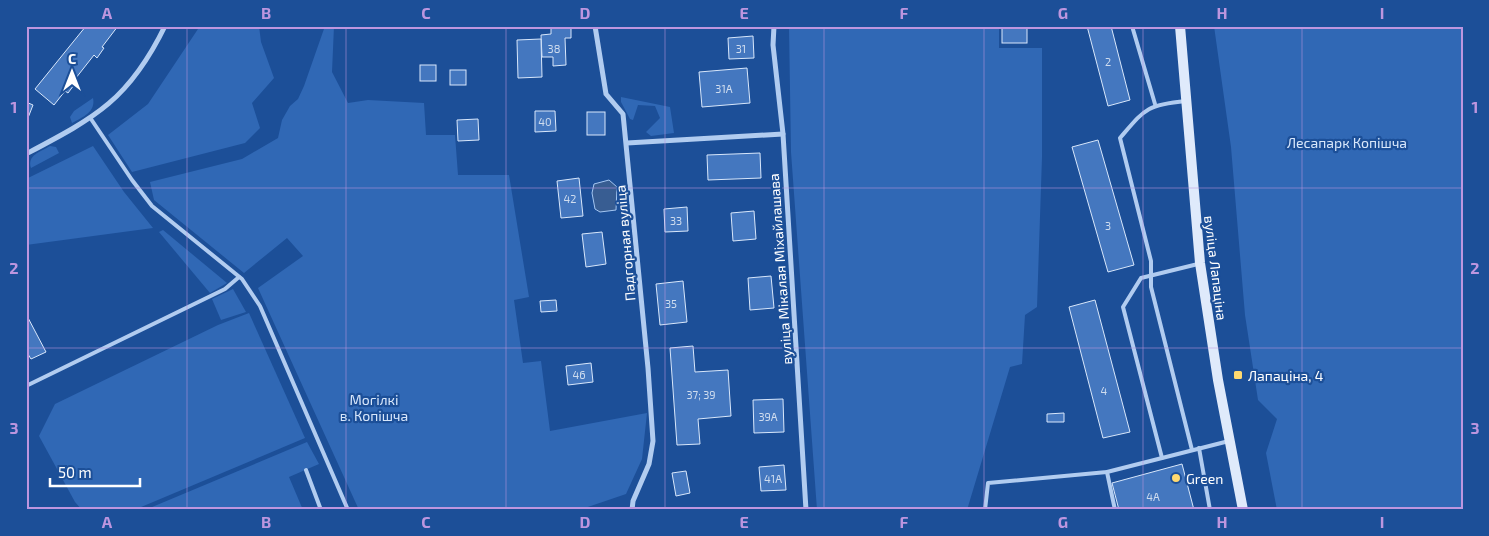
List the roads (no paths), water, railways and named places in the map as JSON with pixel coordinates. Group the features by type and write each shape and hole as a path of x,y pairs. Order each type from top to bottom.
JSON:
{"main road":[{"name":"вуліца Лапаціна","path":"1180,26 1200,263 1229,441 1244,510"}],"street":[{"path":"26,154 91,118 115,100 140,71 165,26"},
{"name":"Падгорная вуліца","path":"595,26 606,94 623,114 648,368 653,441 649,464 633,501 632,510"},
{"name":"вуліца Мікалая Міхайлашава","path":"774,26 773,45 783,134 806,510"},
{"path":"627,143 783,134"}],"lane":[{"path":"1132,26 1155,104"},
{"path":"1186,101 1155,104 1146,109 1120,138 1152,261 1151,288 1192,450"},
{"path":"91,118 132,180 152,206 239,278 260,306 348,510"},
{"path":"1162,458 1123,307 1141,278 1200,263"},
{"path":"26,386 225,289 239,278"},
{"path":"985,510 988,484 1107,472 1229,441"},
{"path":"1199,448 1210,510"},
{"path":"306,470 321,510"},
{"path":"1107,472 1115,510"}],"place":[{"name":"Лапаціна, 4","path":"1238,375"},
{"name":"Green","path":"1176,478"}],"park label":[{"name":"Лесапарк Копішча","path":"1347,142"},
{"name":"Могілкі в. Копішча","path":"374,408"}]}
